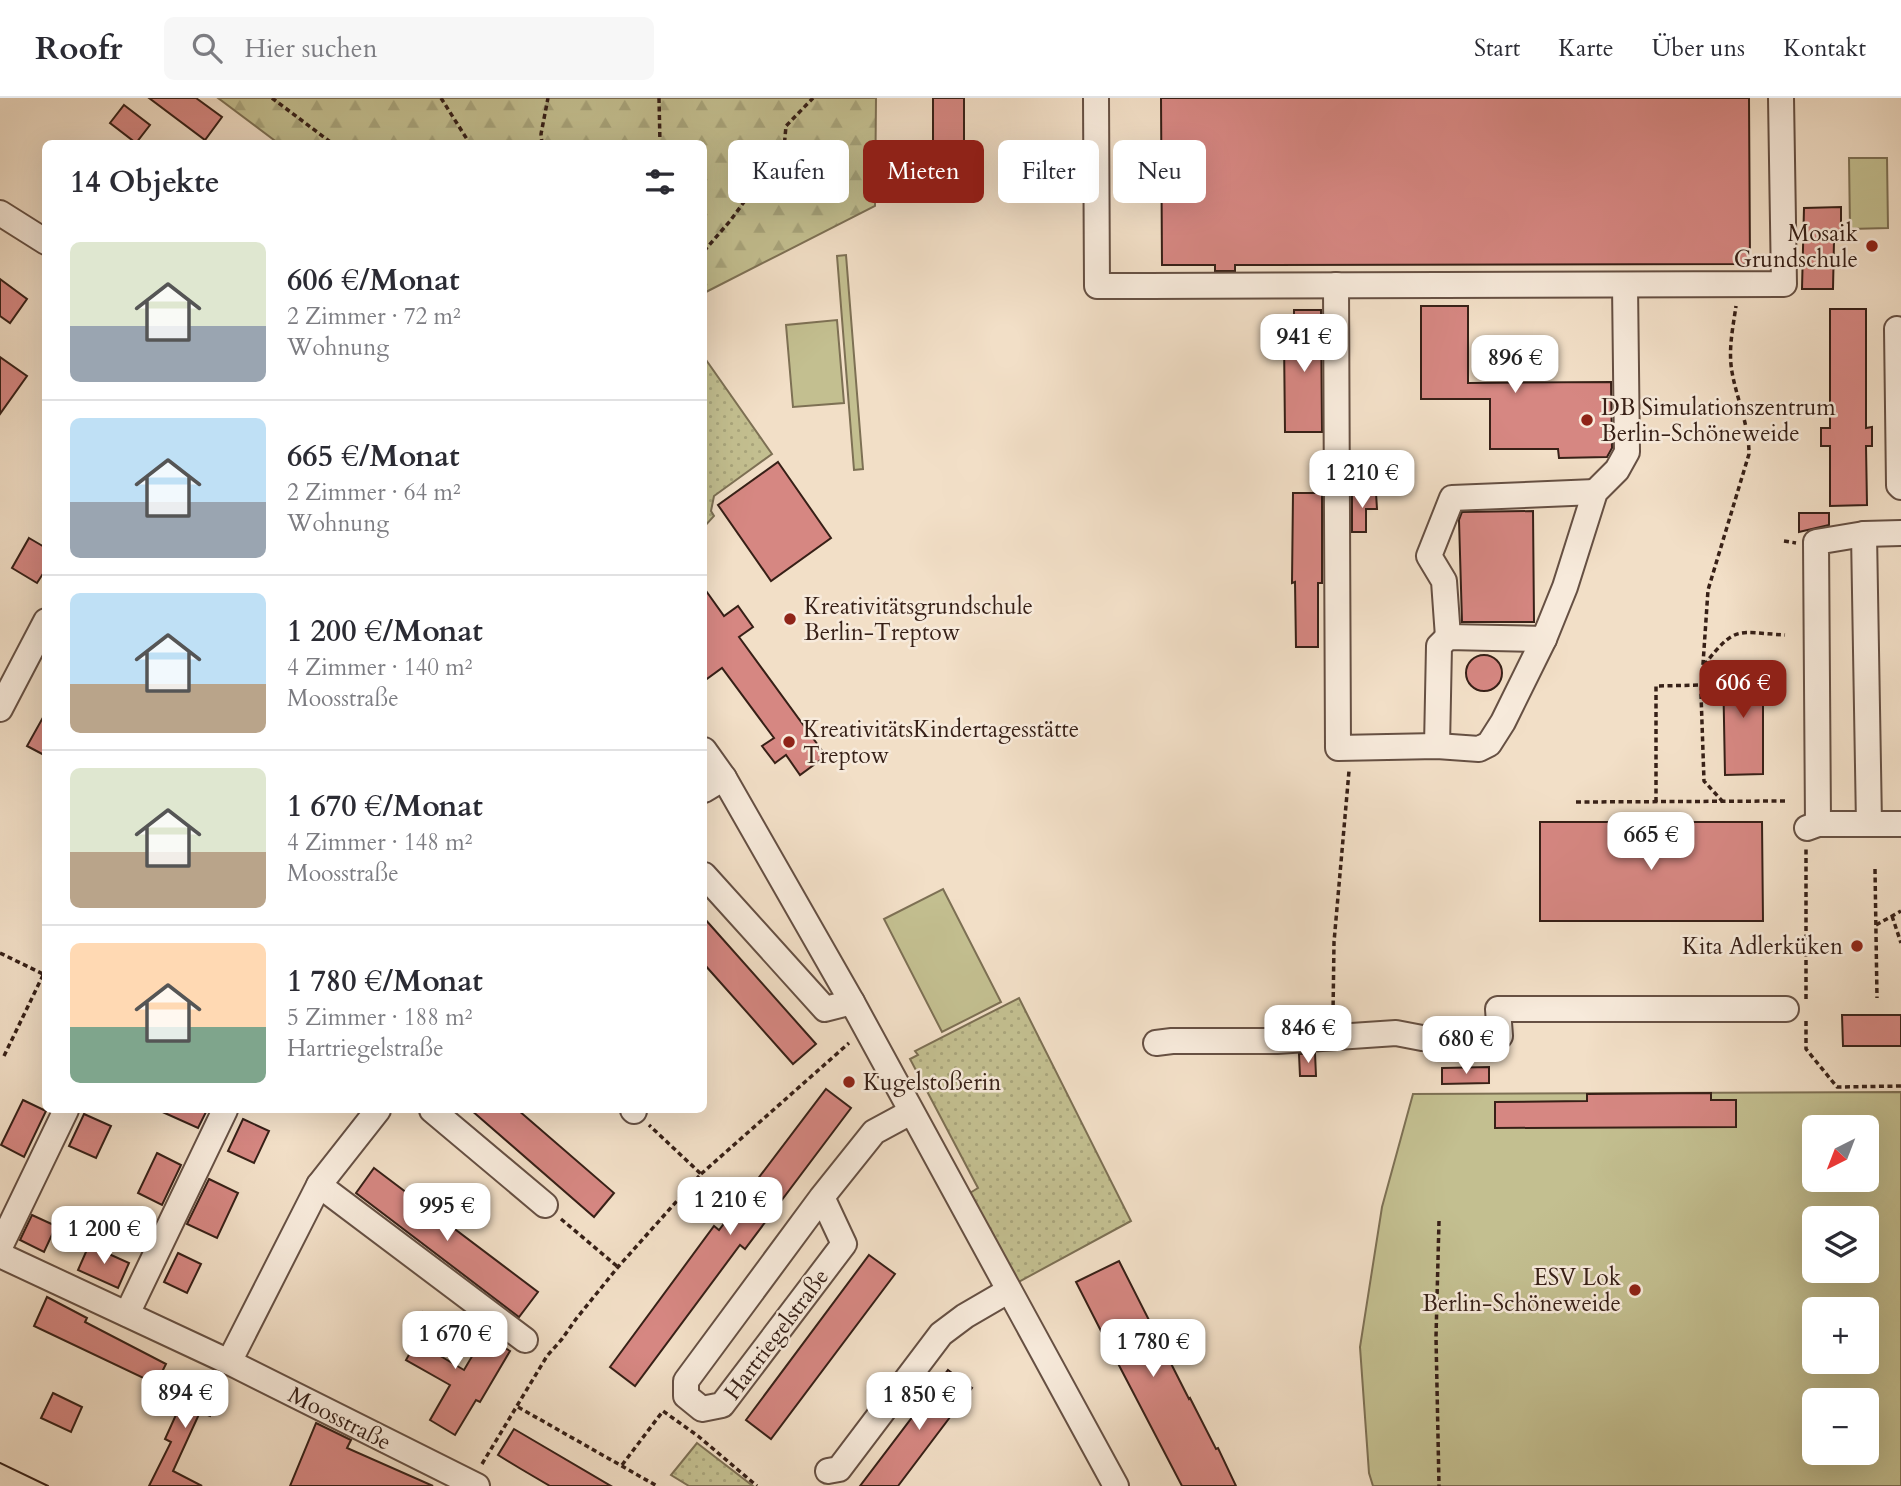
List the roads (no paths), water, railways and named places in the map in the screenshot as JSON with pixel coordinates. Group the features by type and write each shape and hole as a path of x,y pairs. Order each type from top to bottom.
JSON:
{"street":[{"path":"1096,98 1097,286 1784,284 1781,98"},
{"path":"0,213 42,239"},
{"path":"1336,285 1338,748 1437,746 1479,749 1489,744 1503,722 1544,639 1565,587 1595,492 1617,470 1627,452 1625,285"},
{"path":"1897,329 1901,487"},
{"path":"1448,637 1444,581 1429,556 1452,498 1595,492"},
{"path":"1901,533 1864,534 1816,542 1813,826 1901,824"},
{"path":"1864,534 1869,824"},
{"path":"0,709 42,629"},
{"path":"1437,746 1439,646 1448,637 1544,639"},
{"path":"707,760 714,784 852,1002 1116,1486"},
{"path":"707,878 825,1009 852,1002"},
{"path":"1156,1043 1396,1034 1422,1038 1500,1036 1498,1010 1786,1009"},
{"name":"Hartriegelstraße","path":"822,1197 845,1244 722,1405 702,1409 686,1396 686,1381 822,1197 874,1132 911,1112"},
{"path":"0,1247 65,1113"},
{"path":"127,1314 224,1113"},
{"path":"229,1362 318,1185 376,1113"},
{"path":"436,1113 545,1205"},
{"path":"318,1185 525,1340"},
{"name":"Moosstraße","path":"0,1255 229,1362 474,1484"},
{"path":"828,1471 839,1469 941,1334 965,1316 1008,1291"}],"tram line":[{"path":"0,1463 48,1486"}],"place":[{"name":"Mosaik Grundschule","path":"1872,246"},
{"name":"DB Simulationszentrum Berlin-Schöneweide","path":"1587,420"},
{"name":"Kreativitätsgrundschule Berlin-Treptow","path":"790,619"},
{"name":"KreativitätsKindertagesstätte Treptow","path":"789,742"},
{"name":"Kita Adlerküken","path":"1857,946"},
{"name":"Kugelstoßerin","path":"849,1082"},
{"name":"ESV Lok Berlin-Schöneweide","path":"1635,1290"}]}
